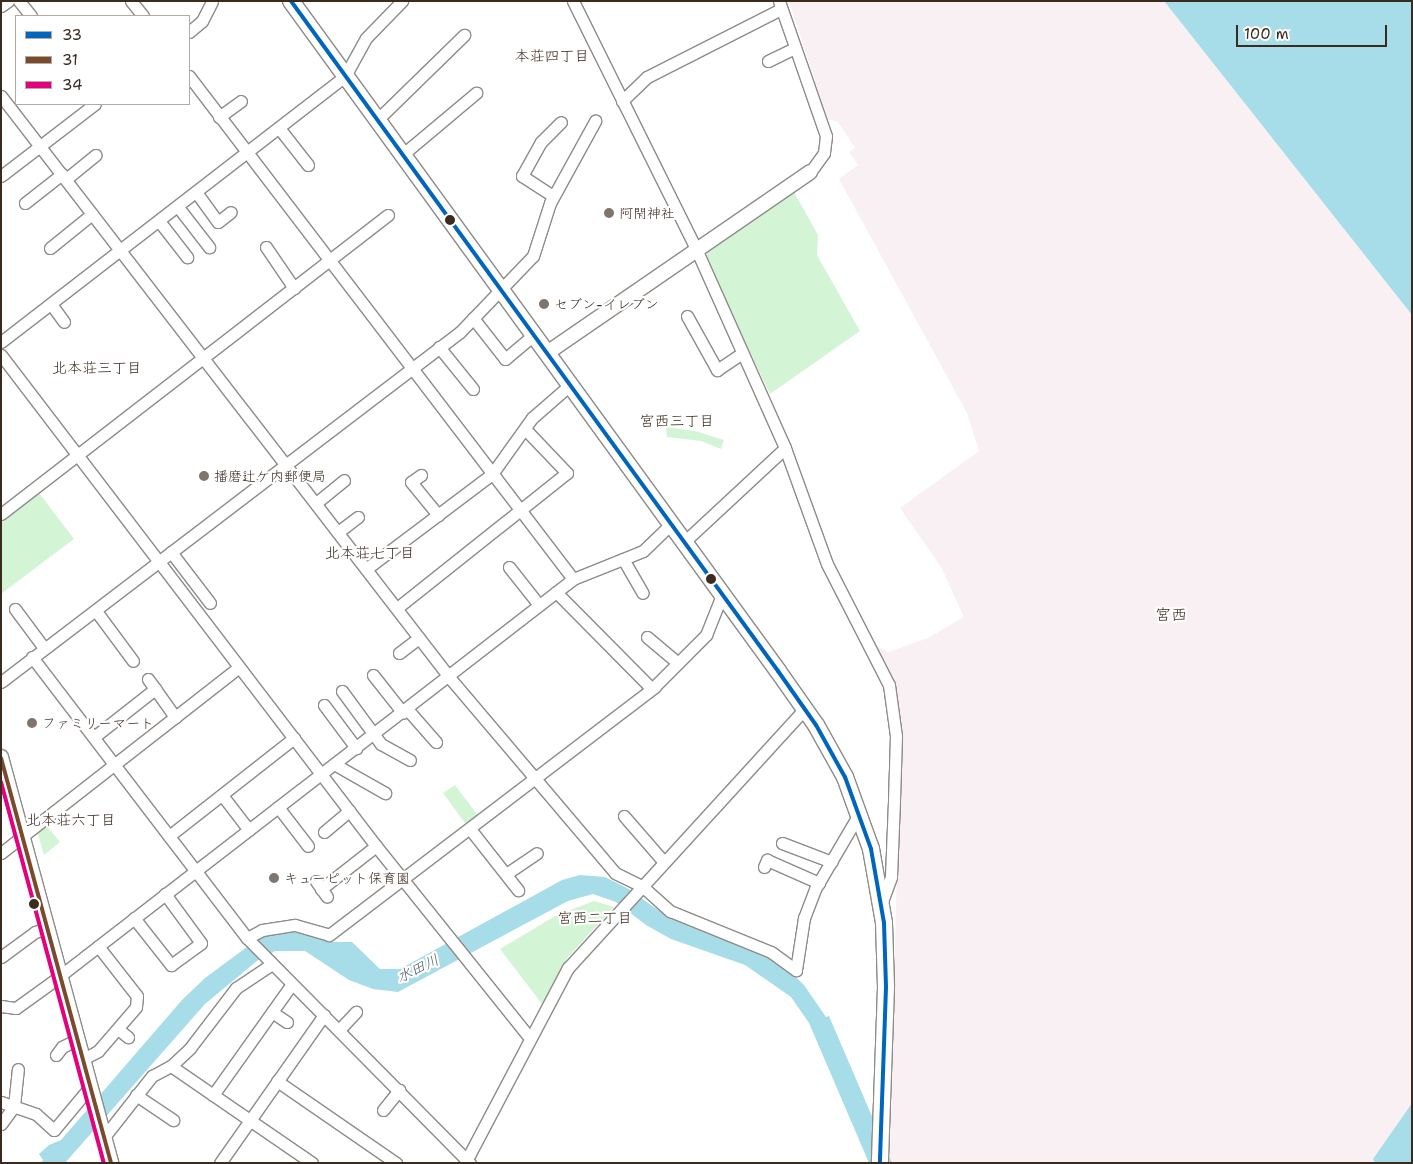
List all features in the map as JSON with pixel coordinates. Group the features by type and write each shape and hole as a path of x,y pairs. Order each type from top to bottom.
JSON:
{"main road":[{"path":"295,3 376,120 805,708 845,777 871,849 882,903 886,987 880,1163"}],"street":[{"path":"1,6 8,1"},
{"path":"19,1 30,15"},
{"path":"131,1 142,15"},
{"path":"190,31 202,21 212,1"},
{"path":"1,342 345,76 366,38 402,1"},
{"path":"573,1 697,251 785,448 827,564 882,665 889,685 896,736 894,801 891,877 882,903"},
{"path":"547,353 810,172 824,153 826,136 780,5 647,78 622,101"},
{"path":"376,120 446,45 464,35"},
{"path":"768,61 795,48"},
{"path":"190,77 246,154 412,367 573,579"},
{"path":"402,155 476,93"},
{"path":"1,96 287,464 449,677 616,873 642,886 670,911 771,952 796,970 804,918 819,883 859,814"},
{"path":"219,117 241,101"},
{"path":"1,176 94,105"},
{"path":"1,682 439,347 473,318 534,256 553,196 596,121"},
{"path":"553,196 522,176 541,142 561,122"},
{"path":"279,128 308,165"},
{"path":"25,203 96,155"},
{"path":"196,192 218,222 231,212"},
{"path":"178,207 209,246"},
{"path":"50,248 92,214"},
{"path":"1,514 388,215"},
{"path":"159,221 187,257"},
{"path":"266,247 294,288"},
{"path":"51,304 64,322"},
{"path":"687,316 717,370 742,353"},
{"path":"473,318 505,359 534,335"},
{"path":"439,347 473,389"},
{"path":"1,356 376,846 466,961 530,1038"},
{"path":"366,569 492,474 525,428 570,386"},
{"path":"397,608 567,473 525,428"},
{"path":"684,542 785,448"},
{"path":"420,475 411,482 438,515"},
{"path":"316,502 344,480"},
{"path":"338,532 358,518"},
{"path":"1,1006 16,1008 405,711 573,579 643,551 671,524"},
{"path":"171,552 210,603"},
{"path":"623,559 643,593"},
{"path":"509,567 539,605"},
{"path":"556,592 652,689"},
{"path":"247,938 262,930 295,925 329,936 652,689 706,635 722,595"},
{"path":"14,609 44,648"},
{"path":"96,611 133,661"},
{"path":"647,637 678,663"},
{"path":"399,653 419,638"},
{"path":"32,657 247,938 399,1090 467,1162 568,968 805,708"},
{"path":"1,853 24,838 239,667"},
{"path":"373,675 436,742"},
{"path":"94,737 152,684 176,717"},
{"path":"342,691 382,744 410,760"},
{"path":"324,706 356,748"},
{"path":"169,836 294,738"},
{"path":"1,757 111,1163"},
{"path":"334,764 385,793"},
{"path":"222,794 249,830"},
{"path":"278,807 308,846"},
{"path":"324,832 349,811"},
{"path":"624,816 664,862"},
{"path":"470,829 518,890"},
{"path":"782,843 832,862"},
{"path":"322,889 376,846"},
{"path":"506,874 538,853"},
{"path":"772,867 819,883"},
{"path":"134,918 171,965 201,944 165,894"},
{"path":"1,958 35,932 47,928"},
{"path":"83,1059 98,1051 136,1007 137,996 98,946"},
{"path":"104,1137 152,1076 171,1066 190,1048 236,988 272,964"},
{"path":"213,1095 292,984"},
{"path":"272,1012 287,1022"},
{"path":"339,1030 356,1012"},
{"path":"222,1162 324,1015"},
{"path":"118,1029 128,1037"},
{"path":"56,1055 62,1047 78,1039"},
{"path":"171,1066 307,1162"},
{"path":"1,1124 14,1106 18,1068"},
{"path":"277,1081 396,1163"},
{"path":"1,1102 36,1114 54,1130 90,1087"},
{"path":"383,1110 399,1090"},
{"path":"136,1096 173,1120"}],"shaded area":[{"path":"789,1 1164,1 1412,315 1412,1103 1373,1159 1375,1163 892,1163 890,1160 900,735 875,646 889,652 928,638 964,617 941,567 900,508 979,451 967,413 839,179 858,165 849,152 855,148 838,122 827,119"}],"green space":[{"path":"794,192 818,235 817,255 860,331 770,394 705,258 709,251"},
{"path":"666,427 695,431 724,440 721,449 701,441 667,437"},
{"path":"37,490 74,539 1,594 1,519"},
{"path":"455,785 479,817 467,826 443,793"},
{"path":"46,825 60,842 44,855 37,831"},
{"path":"594,901 614,907 568,957 542,1004 500,949 555,916"}],"water":[{"path":"1164,1 1412,1 1412,315"},
{"name":"水田川","path":"580,875 605,877 627,888 668,917 752,946 778,960 804,985 826,1017 829,1016 892,1163 869,1163 809,1023 791,997 745,965 671,939 646,925 616,902 593,894 568,901 398,992 373,989 349,980 305,951 275,951 257,961 205,1004 65,1163 41,1163 43,1160 39,1154 49,1145 61,1140 182,1000 205,978 259,938 295,929 331,942 352,942 380,969 400,969 562,880"},
{"path":"1412,1103 1412,1163 1375,1163 1373,1159"}],"transit line":[{"name":"33","path":"291,1 778,671 816,725 845,777 871,849 884,923 886,987 880,1163"},
{"name":"31","path":"1,758 111,1163"},
{"name":"34","path":"1,782 104,1163"}],"place":[{"name":"阿閇神社","path":"609,213"},
{"name":"セブン-イレブン","path":"544,304"},
{"name":"播磨辻ケ内郵便局","path":"204,476"},
{"name":"ファミリーマート","path":"32,723"},
{"name":"キューピット保育園","path":"274,878"}],"district":[{"name":"本荘四丁目","path":"552,57"},
{"name":"北本荘三丁目","path":"97,369"},
{"name":"宮西三丁目","path":"677,422"},
{"name":"北本荘七丁目","path":"370,554"},
{"name":"宮西","path":"1171,615"},
{"name":"北本荘六丁目","path":"71,821"},
{"name":"宮西二丁目","path":"595,919"}]}
